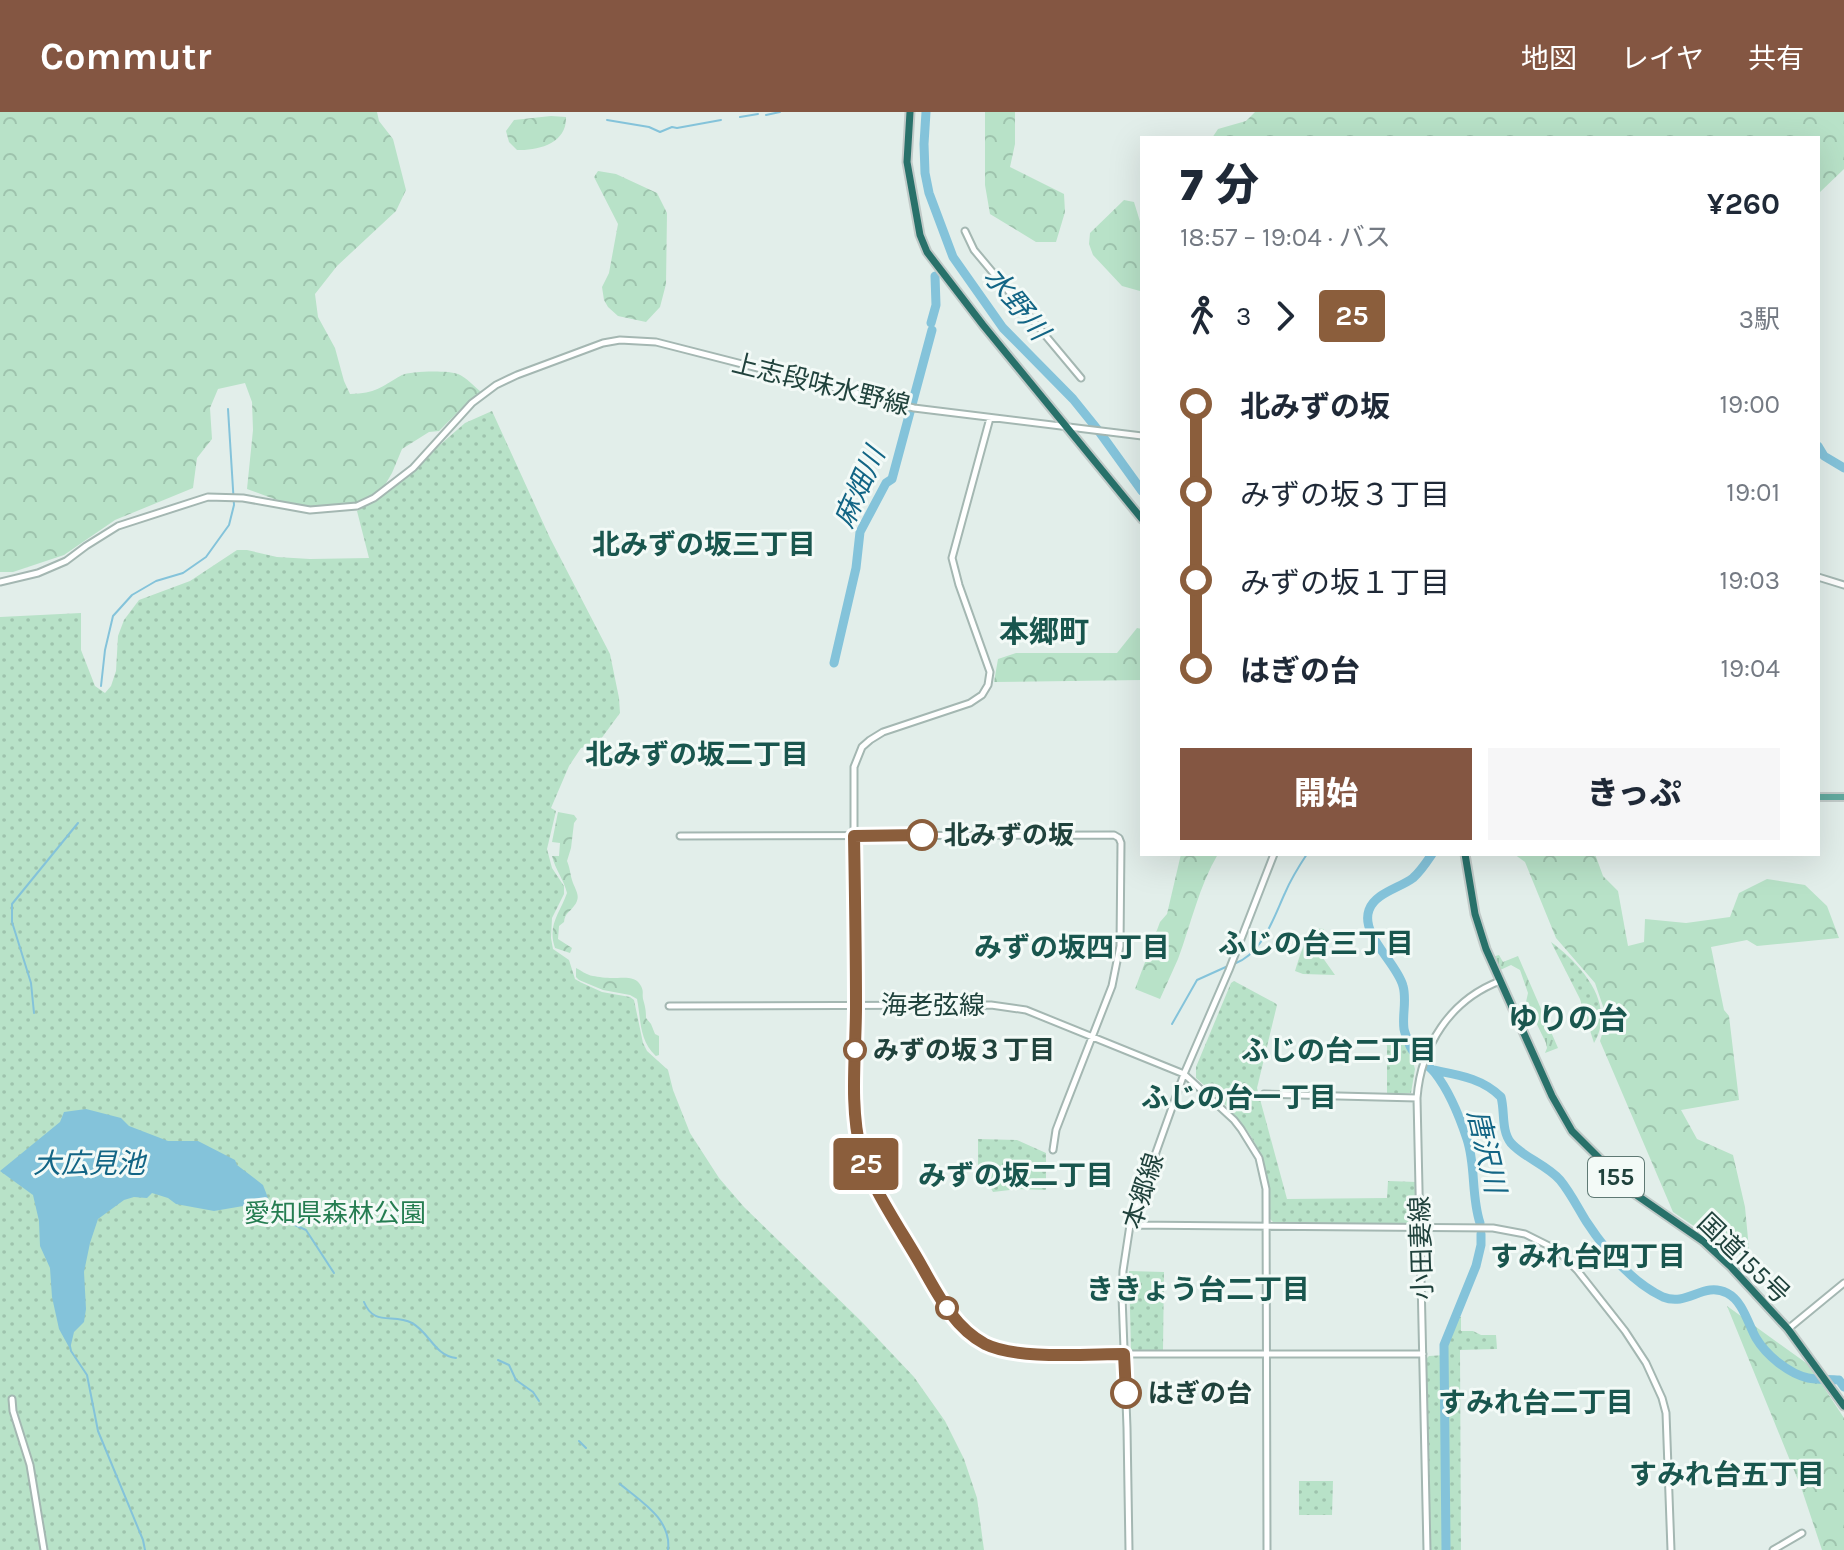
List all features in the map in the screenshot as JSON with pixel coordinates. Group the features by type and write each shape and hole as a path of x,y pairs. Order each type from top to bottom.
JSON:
{"highway":[{"path":"910,112 907,162 920,235 927,252 1140,517"},
{"name":"国道155号","path":"1465,856 1475,914 1486,949 1556,1106 1572,1131 1635,1194 1695,1234 1717,1253 1788,1329 1844,1406"}],"main road":[{"path":"1820,797 1844,797"}],"street":[{"path":"965,231 974,250 1081,378"},
{"name":"上志段味水野線","path":"0,582 38,573 66,561 118,526 208,497 243,498 310,510 357,506 374,498 413,468 472,403 496,385 603,343 620,340 643,340 680,347 911,408 1140,436"},
{"path":"990,418 952,558 990,672 988,685 982,695 970,703 883,732 862,747 854,767 854,1109 861,1154 875,1185 949,1311 965,1330 984,1344 1004,1351 1030,1354 1423,1354"},
{"path":"1820,578 1844,585"},
{"path":"680,836 1114,835 1119,838 1120,946 1112,986 1056,1130 1053,1150"},
{"name":"本郷線","path":"1129,1550 1123,1271 1130,1225 1184,1074 1273,856"},
{"name":"小田妻線","path":"1427,1550 1417,1098 1427,1050 1438,1030 1457,1008 1500,981"},
{"name":"海老弦線","path":"669,1006 1009,1007 1039,1014 1184,1074"},
{"path":"1184,1074 1234,1120 1259,1158 1266,1189 1267,1550"},
{"path":"1264,1094 1417,1098"},
{"path":"1130,1225 1493,1228 1515,1231 1557,1250 1625,1331 1646,1363 1662,1398 1666,1413 1671,1550"},
{"path":"1788,1329 1844,1283"},
{"path":"12,1399 30,1465 44,1550"},
{"path":"1773,1550 1802,1533"}],"green space":[{"path":"0,112 377,112 379,121 393,139 406,190 396,211 337,266 315,294 318,317 335,348 350,394 372,391 402,375 429,372 458,374 482,393 439,431 429,432 402,449 382,490 359,503 332,510 293,506 247,489 253,430 252,402 245,383 218,389 210,408 212,439 197,458 193,488 115,520 64,555 13,572 0,572"},
{"path":"985,112 1015,112 1015,144 1010,167 1064,194 1065,212 1056,242 1036,242 990,214 985,185"},
{"path":"1255,112 1844,112 1844,169 1820,192 1820,136 1213,136 1218,129 1246,121"},
{"path":"566,117 562,133 550,144 517,150 509,142 506,131 514,120"},
{"path":"598,171 616,174 657,193 667,213 666,284 660,307 646,322 618,316 604,300 602,287 609,273 618,224 594,177"},
{"path":"1124,200 1134,202 1140,222 1140,291 1122,286 1093,255 1089,244 1090,233"},
{"name":"愛知県森林公園","path":"492,411 550,538 610,654 619,698 620,713 598,743 581,748 569,766 551,808 556,811 547,849 552,868 564,886 564,894 552,918 553,949 569,960 575,979 602,992 634,1000 643,1043 647,1051 668,1070 690,1133 719,1178 744,1207 914,1377 945,1421 964,1459 977,1498 984,1550 0,1550 0,617 81,613 81,650 95,686 105,693 116,671 118,636 124,620 139,600 190,581 237,550 310,559 369,558 357,511 378,499 465,423"},
{"path":"1137,628 1140,629 1140,680 994,682 998,659 1016,653 1117,653"},
{"path":"558,812 574,815 577,819 567,861 577,899 559,926 558,939 572,948 570,953 555,948 553,940 555,919 567,893 552,856 559,856 560,843 552,842"},
{"path":"1181,856 1217,856 1160,999 1135,989 1160,922 1167,914"},
{"path":"1517,856 1596,856 1603,876 1618,891 1628,946 1644,942 1645,919 1686,923 1730,917 1739,893 1767,879 1805,885 1827,906 1839,938 1757,946 1747,940 1711,947 1724,1010 1729,1016 1739,1100 1681,1110 1697,1139 1733,1155 1745,1207 1750,1260 1673,1212 1600,1041 1607,1018 1595,983 1556,938 1525,862"},
{"path":"1311,928 1324,929 1318,951 1335,975 1295,971"},
{"path":"1551,942 1584,973 1598,1000 1600,1028 1594,1043 1580,999"},
{"path":"1499,955 1503,962 1518,956 1558,1048 1545,1053 1546,1043 1526,1002 1528,993 1520,970 1511,965 1498,971 1492,957"},
{"path":"576,968 590,975 628,978 639,982 646,1018 659,1036 659,1055 656,1056 646,1044 637,999 579,980"},
{"path":"1234,981 1277,1005 1257,1088 1287,1199 1387,1198 1388,1181 1417,1182 1418,1220 1413,1223 1274,1223 1270,1219 1266,1173 1252,1139 1229,1109 1196,1078 1196,1067"},
{"path":"1383,1036 1406,1039 1415,1069 1411,1093 1387,1095 1387,1046"},
{"path":"978,1139 1017,1140 1046,1153 1046,1190 993,1192 978,1165"},
{"path":"1129,1271 1164,1272 1163,1350 1131,1350"},
{"path":"1727,1306 1809,1365 1844,1418 1844,1550 1822,1550 1802,1490"},
{"path":"1456,1316 1461,1317 1461,1331 1496,1335 1497,1349 1460,1350 1461,1550 1430,1550 1426,1359 1446,1355 1446,1341"},
{"path":"1299,1481 1333,1481 1332,1515 1299,1515"}],"water":[{"name":"大広見池","path":"86,1109 121,1118 129,1126 168,1141 198,1141 235,1160 263,1185 268,1198 264,1210 249,1205 214,1211 176,1204 152,1193 147,1198 124,1200 98,1219 84,1272 84,1322 74,1332 70,1349 59,1329 50,1268 40,1246 39,1221 33,1195 0,1171 60,1122 64,1112"}],"waterway":[{"path":"766,115 780,112"},
{"name":"水野川","path":"926,112 925,173 929,193 953,257 1003,328 1073,399 1140,488"},
{"path":"740,117 758,114"},
{"path":"607,120 649,127 660,132 672,127 721,120"},
{"name":"麻畑川","path":"931,323 936,305 935,276"},
{"name":"麻畑川","path":"834,663 856,568 860,532 886,483 892,479 932,330"},
{"path":"101,686 113,616 132,595 156,581 183,573 206,557 229,525 234,505 228,409"},
{"name":"水野川","path":"1820,449 1824,456 1844,468"},
{"path":"34,1013 31,983 12,922 12,904 78,823"},
{"path":"1234,964 1260,944 1306,856"},
{"name":"唐沢川","path":"1431,856 1413,878 1388,891 1372,904 1368,920 1374,939 1403,986 1404,1029 1410,1046 1440,1080 1461,1121 1470,1149 1480,1223"},
{"path":"1172,1024 1197,980 1228,966"},
{"path":"1433,1070 1478,1081 1501,1097 1504,1127 1511,1143 1560,1180 1602,1243 1640,1283 1672,1299 1710,1290 1727,1293 1741,1307 1760,1344 1779,1363 1808,1378 1839,1380 1844,1387"},
{"path":"266,1204 286,1221 306,1230 334,1273"},
{"name":"唐沢川","path":"1446,1550 1444,1345 1476,1266 1481,1234"},
{"path":"364,1302 368,1310 379,1317 412,1323 443,1353 456,1358"},
{"path":"70,1346 87,1375 98,1431 145,1550"},
{"path":"498,1360 509,1365 516,1380 533,1392 539,1401"},
{"path":"579,1441 586,1448"},
{"path":"620,1484 660,1520 668,1539 668,1550"}],"bus line":[{"name":"25","path":"922,835 854,836 854,1109 861,1154 875,1185 924,1270 949,1311 965,1330 984,1344 1004,1351 1124,1354 1126,1393"}],"place":[{"name":"北みずの坂","path":"922,835"},
{"name":"みずの坂３丁目","path":"855,1050"},
{"name":"はぎの台","path":"1126,1393"}],"district":[{"name":"北みずの坂三丁目","path":"704,544"},
{"name":"本郷町","path":"1044,632"},
{"name":"北みずの坂二丁目","path":"697,754"},
{"name":"ふじの台三丁目","path":"1316,943"},
{"name":"みずの坂四丁目","path":"1072,947"},
{"name":"ゆりの台","path":"1568,1019"},
{"name":"ふじの台二丁目","path":"1339,1050"},
{"name":"ふじの台一丁目","path":"1239,1097"},
{"name":"みずの坂二丁目","path":"1016,1175"},
{"name":"すみれ台四丁目","path":"1588,1256"},
{"name":"ききょう台二丁目","path":"1198,1289"},
{"name":"すみれ台二丁目","path":"1536,1402"},
{"name":"すみれ台五丁目","path":"1727,1474"}]}
